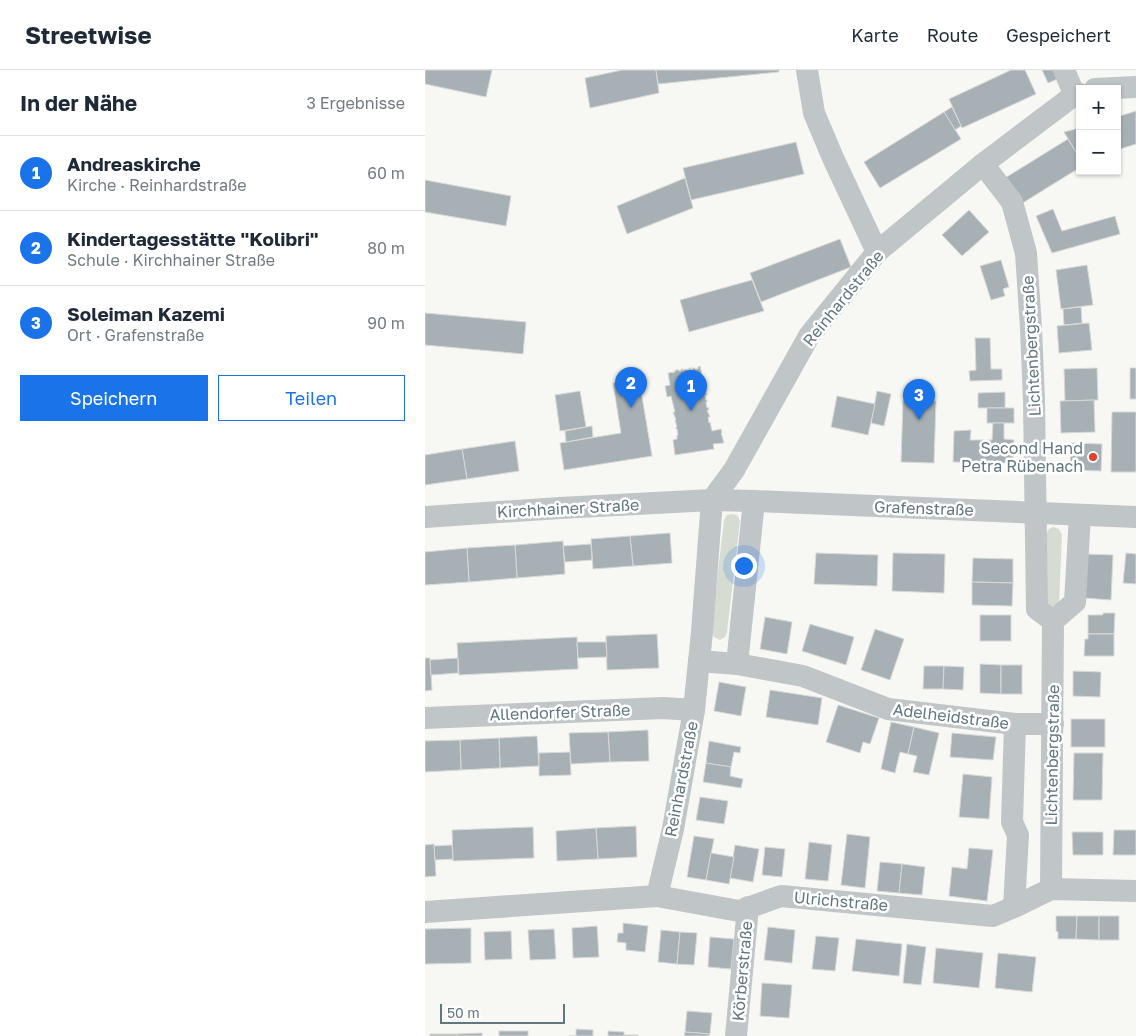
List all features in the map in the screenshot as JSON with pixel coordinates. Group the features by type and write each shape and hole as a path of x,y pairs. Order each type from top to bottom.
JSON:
{"street":[{"path":"807,70 814,113 877,252"},
{"path":"1064,70 1076,85"},
{"path":"1121,89 1136,88"},
{"name":"Reinhardstraße","path":"657,896 673,829 694,710 712,500 734,470 809,336 877,252 983,164 1076,98"},
{"name":"Lichtenbergstraße","path":"983,164 1012,202 1026,253 1032,338 1037,609 1053,621 1051,889"},
{"name":"Grafenstraße","path":"712,500 1136,517"},
{"name":"Kirchhainer Straße","path":"425,516 712,500"},
{"path":"699,661 737,664 754,501"},
{"path":"1053,621 1075,602 1080,515"},
{"name":"Adelheidstraße","path":"737,664 803,676 888,709 1015,724 1053,724"},
{"name":"Allendorfer Straße","path":"425,718 663,708 694,710"},
{"path":"1014,907 1017,835 1012,822 1015,724"},
{"name":"Ulrichstraße","path":"425,912 657,896 739,911 781,896 993,916 1051,889 1136,891"},
{"name":"Körberstraße","path":"736,1036 748,907"}],"shaded area":[{"path":"727,515 737,515 740,521 727,632 725,637 720,640 714,637 711,632 724,520"},
{"path":"1053,527 1059,529 1062,535 1059,604 1046,609 1046,534"}],"building":[{"path":"425,70 492,70 486,97 425,84"},
{"path":"622,70 656,70 659,93 590,108 585,78"},
{"path":"656,70 779,70 779,72 658,84"},
{"path":"1011,70 1025,70 1036,94 962,128 949,99"},
{"path":"1042,70 1057,70 1060,78 1048,83"},
{"path":"952,107 961,126 955,130 944,112"},
{"path":"1136,111 1136,144 1121,149 1121,130 1121,116"},
{"path":"944,112 961,139 880,188 864,162"},
{"path":"1076,129 1076,152 1064,132"},
{"path":"1068,139 1076,152 1076,170 1021,204 1005,178"},
{"path":"796,142 804,174 691,200 683,168"},
{"path":"685,178 693,208 627,234 617,206"},
{"path":"425,180 511,196 506,226 425,212"},
{"path":"1053,209 1062,231 1115,216 1120,234 1052,253 1036,216"},
{"path":"969,210 989,232 962,256 942,235"},
{"path":"840,239 851,267 761,302 750,273"},
{"path":"1001,260 1009,287 1003,289 1005,296 991,300 980,266"},
{"path":"1087,265 1093,305 1061,309 1056,270"},
{"path":"752,280 764,311 689,332 680,300"},
{"path":"1081,307 1082,323 1064,325 1063,309"},
{"path":"425,313 526,322 523,354 425,345"},
{"path":"1089,323 1092,350 1059,353 1057,326"},
{"path":"975,338 990,338 991,369 1002,369 1002,380 970,381 969,371 976,370"},
{"path":"700,366 707,395 705,395 710,417 708,417 709,423 712,431 721,429 724,443 713,444 714,449 675,455 673,440 677,439 678,435 671,396 667,397 665,386 670,385 668,373 675,372 675,370 681,371 681,369 683,371 689,370 689,368 691,370 692,368 698,369"},
{"path":"1097,368 1098,400 1065,401 1064,369"},
{"path":"1130,368 1136,368 1136,399 1130,399"},
{"path":"639,379 652,456 564,470 560,443 621,433 613,383"},
{"path":"580,391 586,427 560,431 555,395"},
{"path":"877,391 891,394 884,426 871,423"},
{"path":"1005,392 1005,408 978,408 978,393"},
{"path":"837,396 875,404 868,435 831,427"},
{"path":"903,400 936,401 934,463 901,462"},
{"path":"1094,400 1095,432 1061,433 1060,401"},
{"path":"987,408 1014,408 1014,423 987,423"},
{"path":"1112,412 1136,412 1136,472 1111,472"},
{"path":"993,423 1004,423 1004,439 1014,440 1013,463 953,462 954,431 971,430 970,440 992,440"},
{"path":"592,426 593,437 566,442 565,431"},
{"path":"515,441 519,471 467,479 462,449"},
{"path":"1071,443 1102,444 1101,471 1070,470"},
{"path":"462,449 467,479 425,485 425,455"},
{"path":"670,533 672,563 633,566 630,536"},
{"path":"630,536 633,566 593,569 591,539"},
{"path":"563,541 565,574 517,578 515,545"},
{"path":"591,544 592,560 565,562 563,546"},
{"path":"515,545 517,578 469,582 467,548"},
{"path":"467,548 469,582 425,585 425,552"},
{"path":"816,553 878,555 877,586 814,584"},
{"path":"893,553 945,554 944,593 892,591"},
{"path":"1126,553 1136,554 1136,584 1123,583"},
{"path":"1086,554 1113,555 1111,600 1084,598"},
{"path":"973,558 1013,559 1013,583 972,582"},
{"path":"972,582 1013,583 1012,606 972,605"},
{"path":"1103,613 1115,613 1114,634 1088,634 1088,615 1103,615"},
{"path":"980,615 1011,615 1011,641 980,641"},
{"path":"765,617 792,622 787,654 760,649"},
{"path":"810,624 854,637 846,665 802,651"},
{"path":"875,629 904,639 890,680 861,670"},
{"path":"657,634 659,668 607,670 606,636"},
{"path":"1088,634 1114,634 1114,656 1084,656 1085,639 1088,639"},
{"path":"577,637 578,669 459,675 457,643"},
{"path":"577,642 606,642 607,657 578,658"},
{"path":"425,658 430,658 432,690 425,691"},
{"path":"458,658 458,673 431,675 430,660"},
{"path":"980,664 1001,665 1001,694 980,693"},
{"path":"1001,665 1022,665 1022,694 1001,694"},
{"path":"924,666 944,666 943,689 923,689"},
{"path":"944,666 964,667 963,690 943,689"},
{"path":"1073,671 1101,672 1100,697 1073,696"},
{"path":"719,682 746,687 741,716 714,711"},
{"path":"770,690 822,698 818,725 766,717"},
{"path":"838,705 879,718 870,744 863,742 860,753 826,742"},
{"path":"1071,719 1105,719 1105,747 1071,747"},
{"path":"891,722 914,727 908,754 900,752 895,773 881,769"},
{"path":"914,727 939,733 929,775 913,772 917,756 908,754"},
{"path":"648,730 649,761 610,762 608,732"},
{"path":"608,732 610,762 571,764 569,733"},
{"path":"952,733 996,737 993,760 950,757"},
{"path":"537,736 539,766 500,768 499,738"},
{"path":"499,738 500,768 461,770 460,740"},
{"path":"460,740 461,770 425,772 425,741"},
{"path":"709,741 741,747 740,753 734,752 731,767 706,763"},
{"path":"570,752 571,775 539,776 539,753"},
{"path":"1074,753 1103,753 1102,800 1073,800"},
{"path":"706,763 731,767 730,776 743,779 741,788 703,782"},
{"path":"963,774 992,777 989,819 959,817"},
{"path":"700,797 728,801 724,824 696,820"},
{"path":"636,826 637,857 598,859 596,828"},
{"path":"533,827 534,858 453,861 452,830"},
{"path":"596,828 598,859 557,861 556,831"},
{"path":"1114,830 1136,830 1136,855 1113,855"},
{"path":"1072,832 1103,832 1103,855 1073,855"},
{"path":"847,834 870,837 865,888 841,885"},
{"path":"694,836 714,839 706,880 687,877"},
{"path":"809,842 832,845 828,881 805,879"},
{"path":"434,844 436,876 425,877 425,845"},
{"path":"452,845 453,859 435,860 434,846"},
{"path":"735,845 759,849 753,882 730,878"},
{"path":"765,847 785,849 782,877 762,875"},
{"path":"969,848 993,850 987,901 949,896 952,867 967,869"},
{"path":"711,853 734,857 729,884 706,880"},
{"path":"880,862 902,864 899,893 877,891"},
{"path":"902,864 925,867 922,895 899,893"},
{"path":"1056,916 1077,916 1076,939 1058,939"},
{"path":"1077,916 1099,916 1099,940 1076,939"},
{"path":"1099,916 1119,916 1119,940 1099,940"},
{"path":"623,923 648,926 645,952 626,950 626,943 617,942 618,933 623,933"},
{"path":"597,926 599,957 573,958 572,928"},
{"path":"768,927 795,930 792,963 764,960"},
{"path":"471,928 471,963 425,964 425,929"},
{"path":"554,929 556,959 530,960 528,930"},
{"path":"661,930 680,932 677,964 658,962"},
{"path":"511,931 512,959 485,960 484,932"},
{"path":"680,932 697,933 694,965 677,964"},
{"path":"816,936 839,938 835,971 812,969"},
{"path":"710,937 734,939 731,969 708,967"},
{"path":"856,939 902,944 899,976 852,971"},
{"path":"907,944 926,947 921,985 903,983"},
{"path":"936,948 983,953 979,988 933,983"},
{"path":"998,953 1036,957 1032,992 995,988"},
{"path":"762,983 792,985 789,1018 760,1016"},
{"path":"687,1011 712,1013 710,1034 685,1032"},
{"path":"576,1029 593,1030 593,1036 576,1036"},
{"path":"499,1031 528,1031 528,1036 499,1036"},
{"path":"608,1031 624,1032 624,1035 638,1036 608,1036"},
{"path":"685,1032 710,1034 709,1036 684,1036"},
{"path":"482,1033 482,1036 457,1036 457,1034"},
{"path":"430,1034 457,1034 457,1036 430,1036"}],"place":[{"name":"Kindertagesstätte \"Kolibri\"","path":"631,408"},
{"name":"Andreaskirche","path":"691,411"},
{"name":"Soleiman Kazemi","path":"919,420"},
{"name":"Second Hand Petra Rübenach","path":"1093,457"}]}
